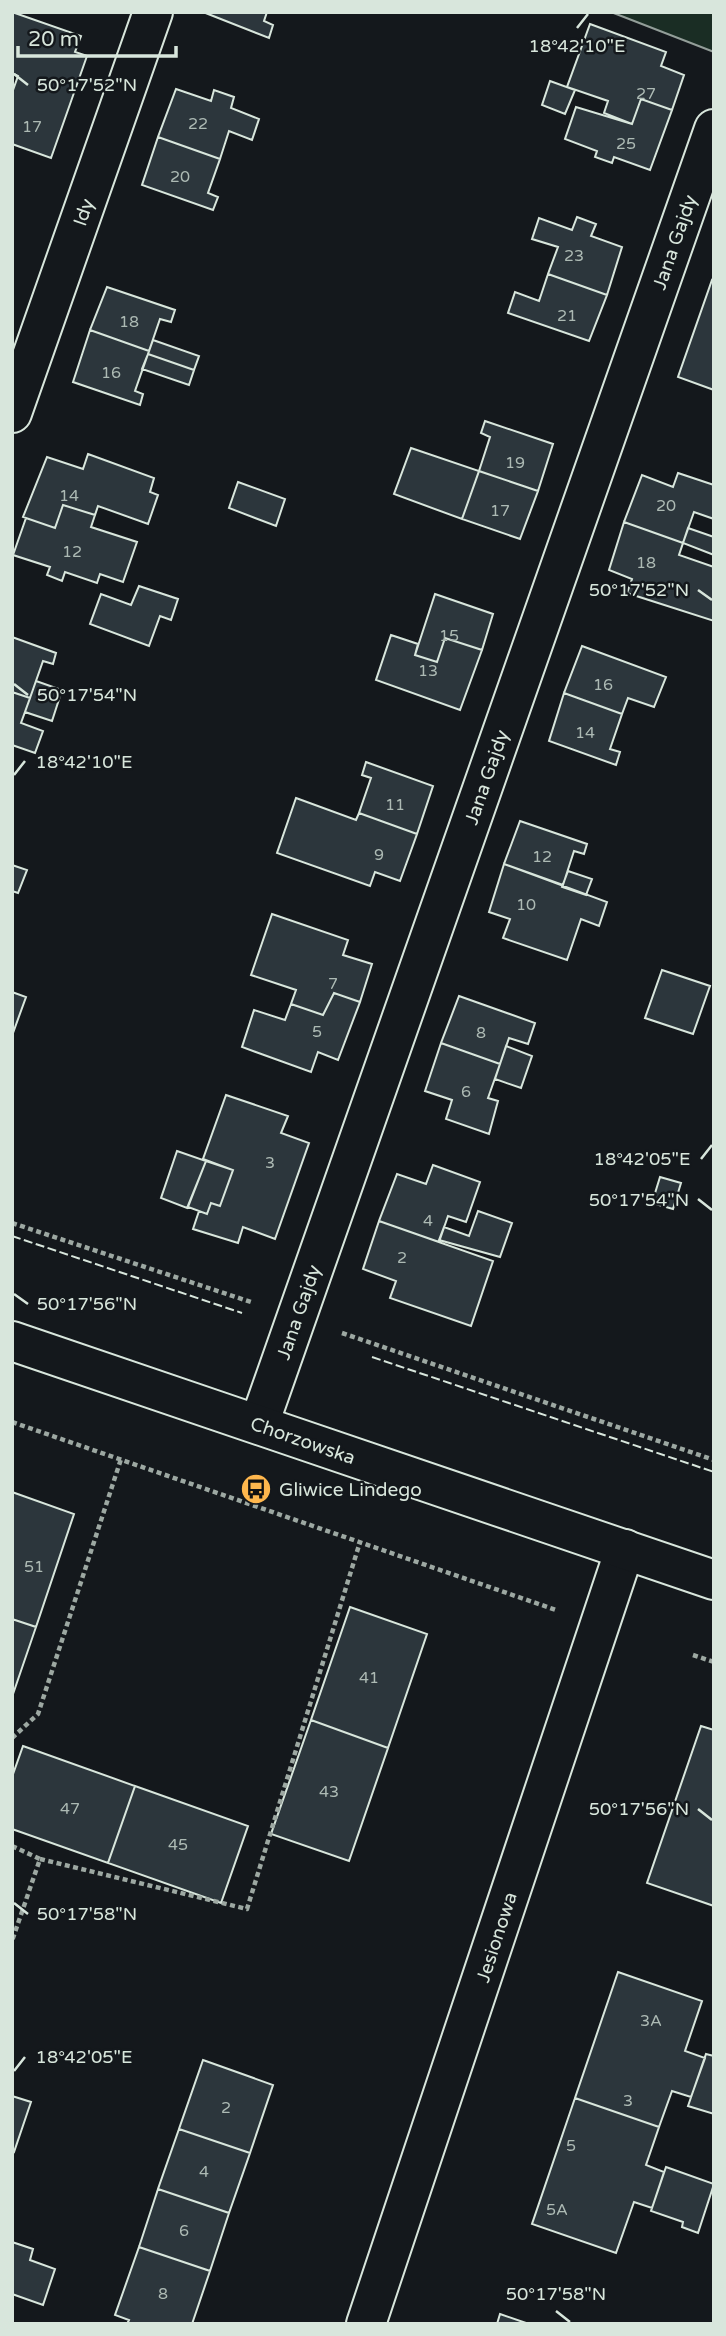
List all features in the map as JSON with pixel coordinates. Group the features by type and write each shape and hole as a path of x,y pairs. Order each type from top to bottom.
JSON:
{"street":[{"name":"Idy","path":"12,413 153,12"},
{"name":"Jana Gajdy","path":"259,1424 714,129"},
{"name":"Chorzowska","path":"12,1340 714,1580"},
{"name":"Jesionowa","path":"366,2324 625,1549"}],"path":[{"path":"12,1223 714,1460"},
{"path":"12,1422 563,1613"},
{"path":"12,1738 38,1714 121,1459"},
{"path":"12,1846 40,1859 247,1909 360,1542"},
{"path":"693,1655 714,1662"},
{"path":"12,1941 40,1859"}],"green space":[{"path":"611,12 714,12 714,52"}],"building":[{"path":"12,12 81,36 75,52 87,56 51,158 12,144 12,93 18,76 12,73"},
{"path":"203,12 267,12 264,21 273,25 269,38"},
{"path":"590,24 666,52 661,66 684,75 672,110 641,99 632,124 604,113 608,101 567,87"},
{"path":"550,81 575,90 565,114 542,105"},
{"path":"176,89 211,101 214,90 234,97 231,108 259,119 252,140 229,131 220,159 158,137"},
{"path":"641,99 672,110 650,170 614,157 612,163 595,157 597,151 565,139 576,107 632,124"},
{"path":"158,137 220,159 208,193 218,197 213,210 142,185"},
{"path":"577,217 596,224 591,236 622,247 607,295 548,274 558,247 532,239 539,218 572,230"},
{"path":"548,274 607,295 589,341 508,313 515,292 539,301"},
{"path":"712,280 714,281 714,390 678,377"},
{"path":"107,287 175,310 171,322 160,319 149,351 90,330"},
{"path":"90,330 149,351 135,391 143,394 140,405 73,382"},
{"path":"153,340 199,356 194,370 148,354"},
{"path":"148,354 194,370 189,385 142,369"},
{"path":"485,421 553,444 538,491 479,471 490,437 481,433"},
{"path":"411,448 479,471 462,519 394,494"},
{"path":"88,454 154,478 150,492 158,495 148,524 98,506 95,515 63,505 55,528 23,517 47,457 83,469"},
{"path":"479,471 538,491 520,539 462,519"},
{"path":"678,473 714,485 714,519 694,512 683,543 624,522 642,475 673,487"},
{"path":"238,482 285,499 276,526 229,508"},
{"path":"63,505 95,515 91,527 137,542 123,582 100,574 97,583 65,572 62,581 47,575 50,567 13,555 26,518 55,528"},
{"path":"624,522 683,543 679,555 714,567 714,621 627,593 632,579 609,570"},
{"path":"688,528 714,537 714,555 683,543"},
{"path":"139,586 178,599 171,620 160,616 149,646 90,624 101,594 131,605"},
{"path":"435,594 493,614 482,650 445,638 437,662 415,655"},
{"path":"391,635 418,644 415,655 437,662 445,638 482,650 460,710 376,680"},
{"path":"12,637 56,653 53,664 43,661 30,698 12,692"},
{"path":"582,646 666,677 654,707 628,698 622,714 564,693"},
{"path":"36,681 62,690 52,721 25,712"},
{"path":"12,692 30,698 21,723 43,731 35,753 12,745"},
{"path":"564,693 622,714 610,749 620,752 616,765 549,741"},
{"path":"366,762 433,786 417,834 359,813 371,778 362,775"},
{"path":"296,798 356,820 359,813 417,834 400,881 375,872 370,886 277,853"},
{"path":"520,821 587,844 584,854 574,851 563,885 504,864"},
{"path":"504,864 607,902 599,926 581,919 567,960 503,938 510,919 489,912"},
{"path":"12,865 27,870 18,893 12,891"},
{"path":"568,871 592,879 586,895 562,887"},
{"path":"272,914 348,940 343,955 372,964 360,1002 334,993 323,1015 291,1004 296,990 251,975"},
{"path":"662,970 710,986 693,1034 645,1018"},
{"path":"12,992 26,997 13,1033 12,1033"},
{"path":"334,993 360,1002 338,1060 318,1052 311,1072 242,1047 254,1010 285,1020 291,1004 323,1015"},
{"path":"459,996 535,1023 528,1044 509,1038 500,1064 441,1043"},
{"path":"441,1043 500,1064 488,1098 498,1101 489,1134 446,1119 452,1100 425,1091"},
{"path":"506,1046 532,1056 521,1088 495,1079"},
{"path":"226,1095 288,1116 281,1133 309,1143 275,1239 243,1227 238,1243 193,1229 199,1211 207,1214 211,1203 220,1206 233,1170 203,1159"},
{"path":"177,1151 206,1161 187,1208 161,1198"},
{"path":"206,1161 233,1170 220,1206 211,1203 207,1214 188,1207"},
{"path":"433,1165 480,1182 466,1222 448,1216 439,1242 379,1221 397,1174 426,1184"},
{"path":"660,1177 681,1183 673,1209 652,1203"},
{"path":"478,1211 512,1223 500,1257 439,1240 444,1227 469,1236"},
{"path":"379,1221 493,1261 471,1326 390,1298 396,1281 363,1269"},
{"path":"12,1492 74,1514 36,1627 12,1619"},
{"path":"350,1607 427,1634 388,1748 311,1720"},
{"path":"12,1619 36,1627 12,1697"},
{"path":"311,1720 388,1748 349,1861 271,1834"},
{"path":"701,1726 714,1730 714,1906 647,1883"},
{"path":"23,1746 135,1786 108,1863 12,1829 12,1777"},
{"path":"135,1786 248,1826 221,1903 108,1863"},
{"path":"618,1972 702,2001 685,2051 705,2058 691,2097 672,2091 659,2127 575,2098"},
{"path":"706,2054 714,2056 714,2114 688,2106"},
{"path":"203,2060 273,2085 250,2153 179,2129"},
{"path":"12,2096 31,2102 14,2152 12,2151"},
{"path":"575,2098 659,2127 646,2165 664,2172 652,2208 634,2202 616,2253 532,2224"},
{"path":"179,2129 250,2153 229,2213 158,2189"},
{"path":"666,2167 714,2184 698,2233 682,2227 683,2222 651,2211"},
{"path":"158,2189 229,2213 210,2271 139,2247"},
{"path":"12,2242 33,2249 30,2260 55,2269 43,2305 12,2294"},
{"path":"139,2247 210,2271 192,2324 127,2324 129,2320 115,2315"},
{"path":"500,2314 529,2324 497,2324"}],"fence":[{"path":"12,1236 242,1313"},
{"path":"372,1357 714,1472"}],"place":[{"name":"Gliwice Lindego","path":"256,1489"}]}
